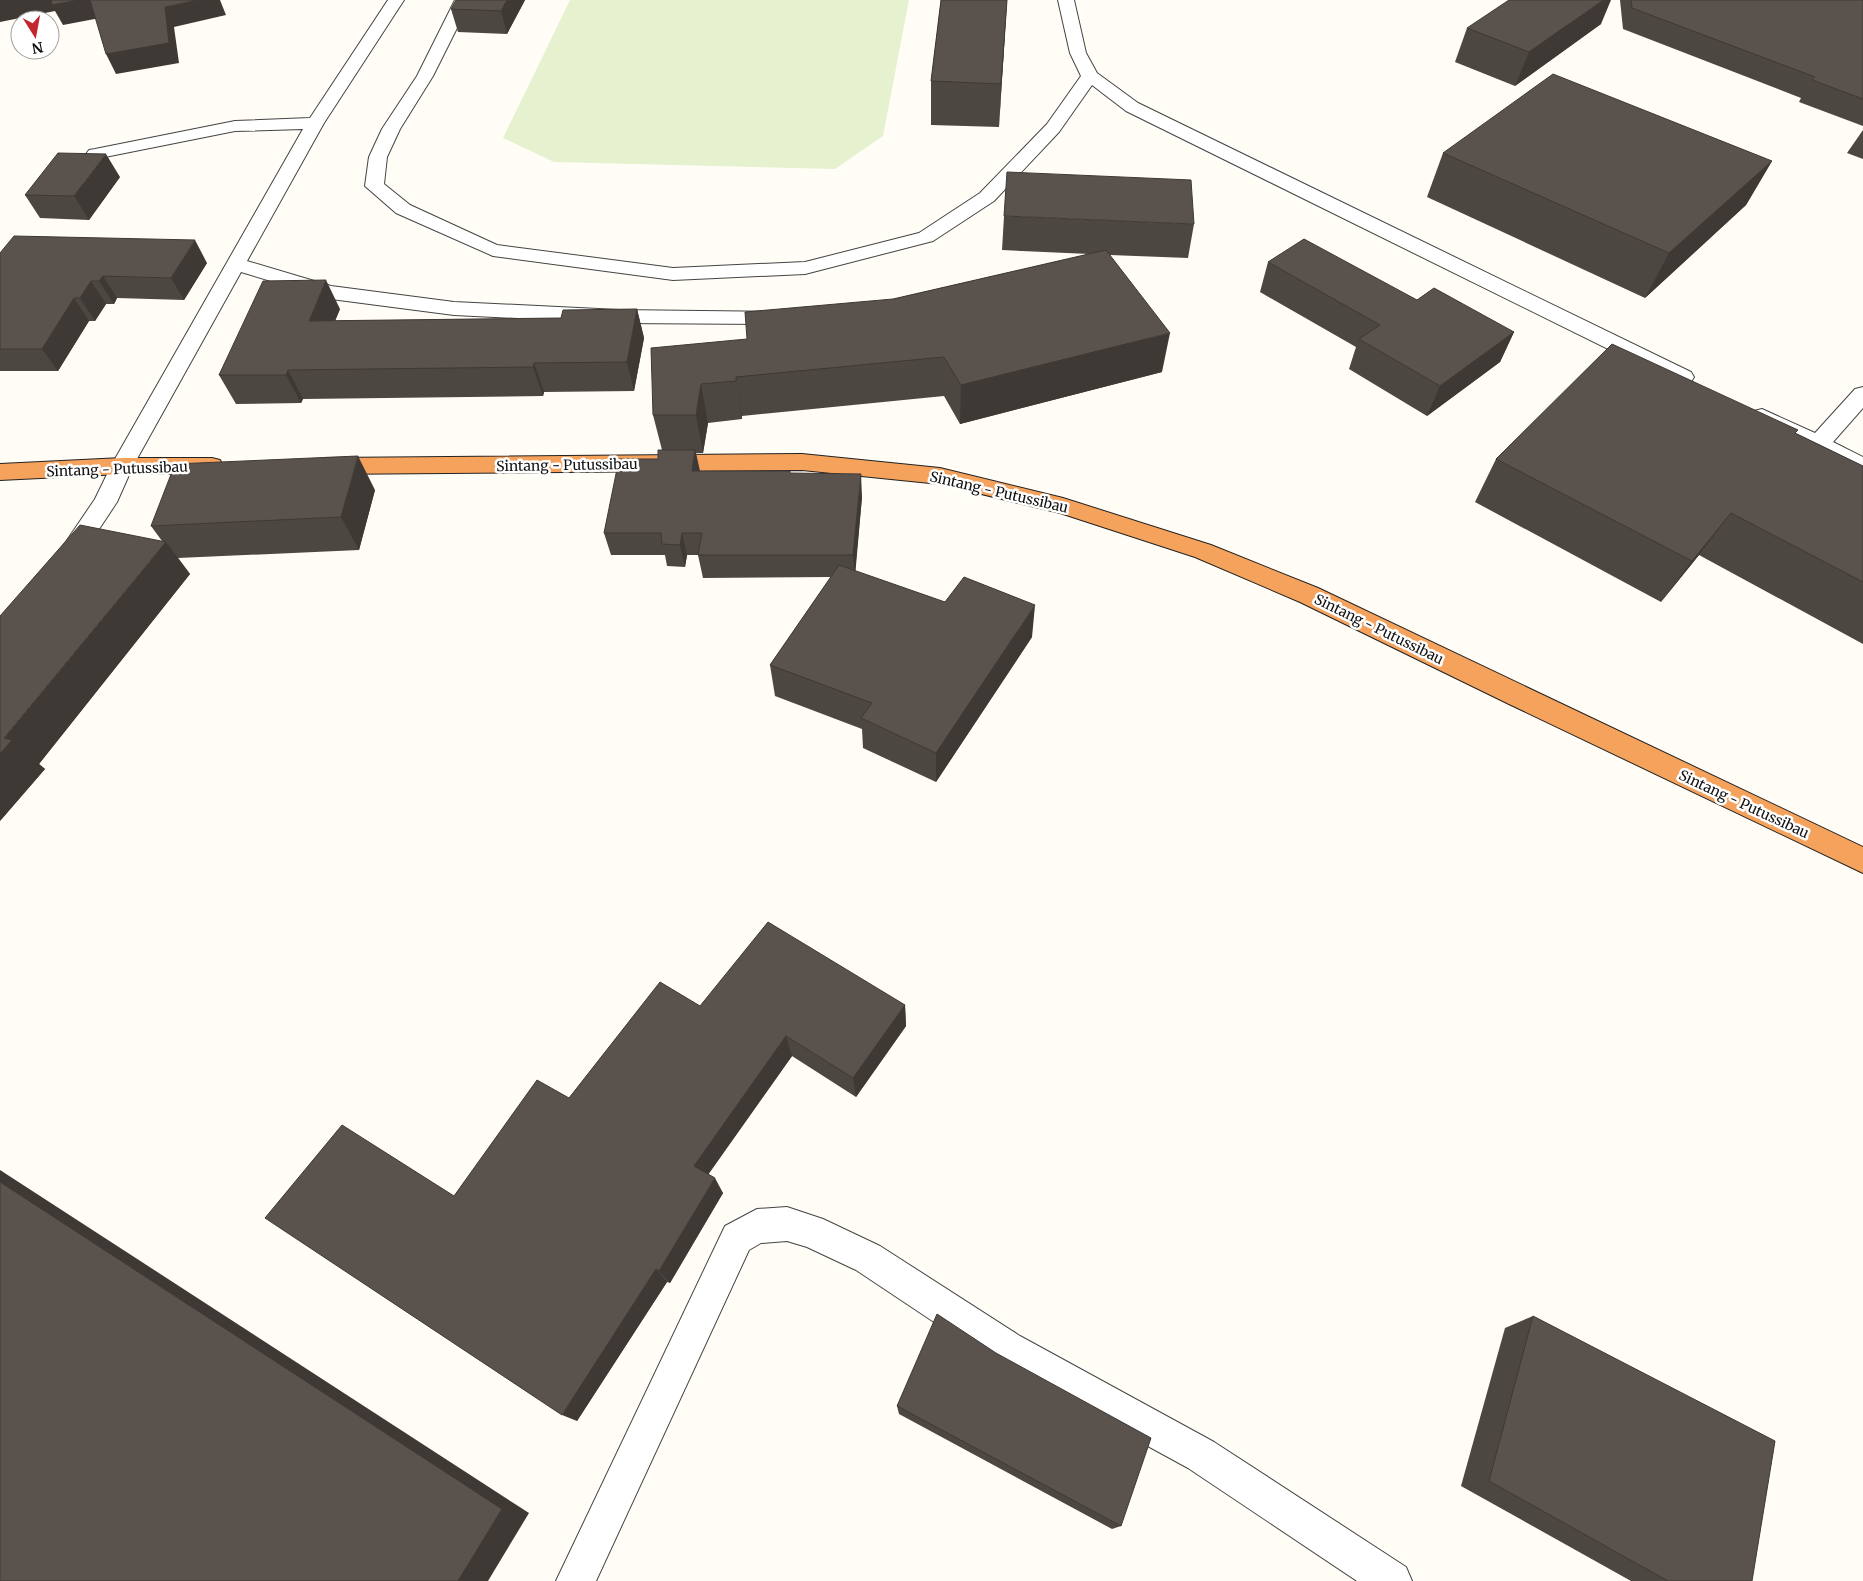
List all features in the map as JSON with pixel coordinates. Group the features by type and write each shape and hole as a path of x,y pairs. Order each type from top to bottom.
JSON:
{"highway":[{"name":"Sintang - Putussibau","path":"298,466 802,462 940,476 1063,506 1202,551 1309,595 1518,698 1863,860"},
{"name":"Sintang - Putussibau","path":"0,472 122,466 230,466"}],"street":[{"path":"54,578 105,502 122,466 315,122 396,0"},
{"path":"463,0 425,76 391,129 378,157 374,186 404,209 493,250 674,274 805,268 926,237 987,197 1053,128 1090,76"},
{"path":"1066,0 1078,53 1090,76 1132,107 1704,387"},
{"path":"95,154 235,126 315,122"},
{"path":"235,264 343,295 411,303 515,312 655,318 806,318"},
{"path":"1818,444 1863,394"},
{"path":"1748,409 1863,466"},
{"path":"576,1581 737,1238 758,1226 787,1224 811,1231 868,1258 1007,1349 1201,1455 1392,1581"}],"green space":[{"path":"570,0 909,0 883,136 835,169 554,162 503,138"}],"building":[{"path":"51,0 79,0 52,5"},
{"path":"90,0 197,0 165,7 169,43 106,54"},
{"path":"456,0 507,0 501,11 451,9"},
{"path":"941,0 1007,0 1001,84 931,81"},
{"path":"1509,0 1603,0 1529,52 1467,28"},
{"path":"1631,0 1863,0 1863,99 1812,80 1815,77 1632,8"},
{"path":"1553,74 1772,161 1669,253 1443,153"},
{"path":"58,153 106,154 74,196 25,195"},
{"path":"1007,172 1191,180 1194,224 1004,216"},
{"path":"14,236 195,240 171,278 103,276 99,281 91,281 80,298 74,298 42,349 0,349 0,253"},
{"path":"1304,239 1417,300 1434,288 1514,332 1440,386 1359,339 1380,325 1268,262"},
{"path":"1106,250 1170,333 961,385 944,357 736,377 736,381 701,384 696,415 653,415 651,348 747,339 745,312 893,299"},
{"path":"326,280 309,321 561,318 563,310 637,309 627,362 534,363 533,367 288,370 286,375 219,375 263,281"},
{"path":"1612,344 1798,430 1795,433 1863,466 1863,582 1731,513 1692,561 1496,459"},
{"path":"658,450 695,450 692,471 790,471 790,473 861,474 853,555 698,555 702,533 682,533 680,545 662,544 661,533 604,533 619,459 658,459"},
{"path":"358,456 341,517 151,526 175,464"},
{"path":"80,525 166,542 4,738 12,740 0,754 0,616"},
{"path":"839,565 945,602 964,577 1035,605 936,753 861,718 872,703 770,665"},
{"path":"768,922 905,1005 853,1078 786,1036 694,1166 715,1178 659,1271 656,1269 562,1415 265,1218 342,1125 454,1196 537,1080 569,1098 660,982 700,1006"},
{"path":"0,1182 502,1509 458,1581 0,1581"},
{"path":"937,1314 996,1353 1151,1438 1121,1526 897,1406"},
{"path":"1533,1316 1775,1441 1752,1581 1668,1581 1489,1481"}]}
